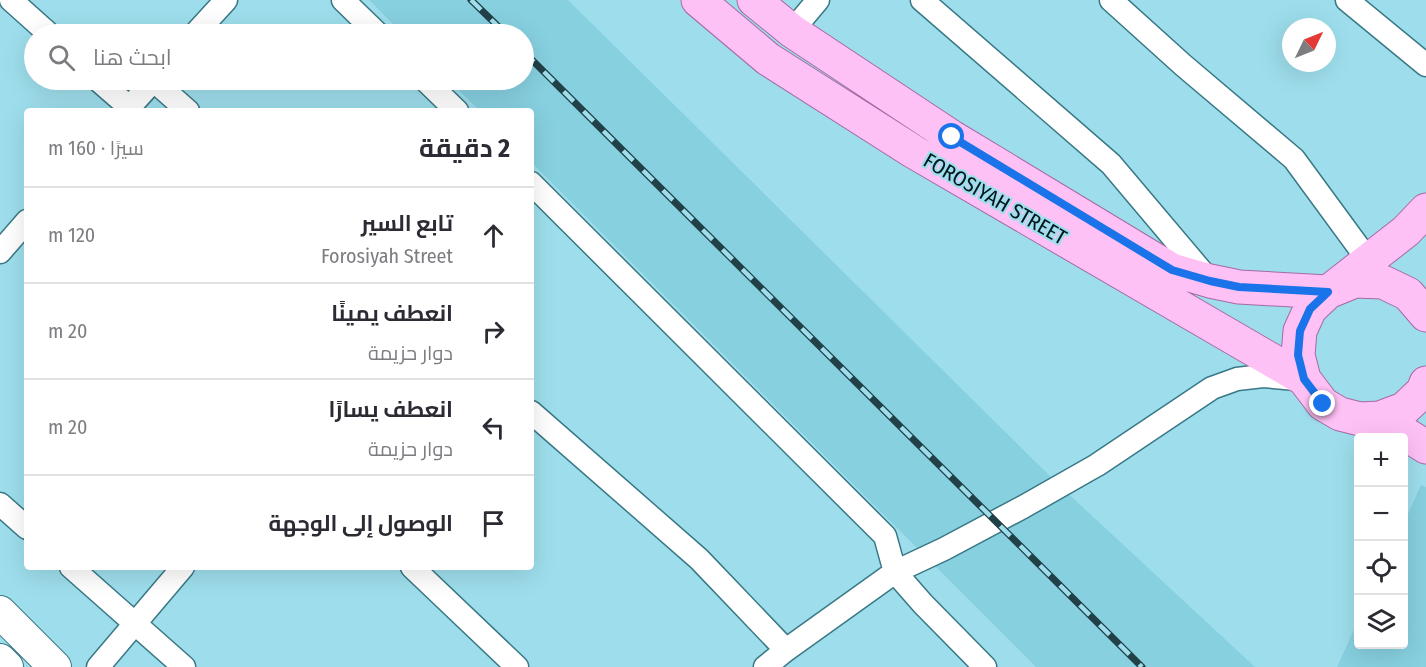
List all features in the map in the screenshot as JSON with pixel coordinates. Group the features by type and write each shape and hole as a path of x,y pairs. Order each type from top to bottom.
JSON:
{"main road":[{"name":"FOROSIYAH STREET","path":"698,0 768,59 914,152 1304,379"},
{"name":"FOROSIYAH STREET","path":"754,0 792,31 952,137 1172,270 1239,287 1328,292"},
{"path":"1426,210 1406,231 1328,292 1310,309 1300,331 1298,355 1304,379 1323,404 1340,414 1360,419 1380,418 1404,408 1422,391 1426,383"},
{"path":"1328,292 1355,281 1383,282 1408,294 1426,315"},
{"path":"1380,418 1426,447"},
{"path":"0,612 55,667"},
{"path":"0,660 7,667"}],"street":[{"path":"11,0 38,24"},
{"path":"204,24 226,0"},
{"path":"343,0 368,24"},
{"path":"792,31 818,0"},
{"path":"922,0 1111,164 1210,281"},
{"path":"1111,0 1294,159 1368,260"},
{"path":"1347,0 1426,65"},
{"path":"108,90 126,108"},
{"path":"128,108 145,90"},
{"path":"165,90 185,108"},
{"path":"435,90 454,108"},
{"path":"534,186 885,536 895,572 985,667"},
{"path":"2,247 24,228"},
{"path":"765,667 895,572 944,549 1097,465 1212,388 1237,379 1263,376 1304,379"},
{"path":"534,414 699,559 786,650"},
{"path":"0,504 24,525"},
{"path":"74,570 184,667"},
{"path":"98,667 180,570"},
{"path":"415,570 517,667"}],"shaded area":[{"path":"369,0 568,0 1061,487 1255,667 1036,667 534,165 534,108 477,108 458,90 534,90 534,24 393,24"},
{"path":"1421,485 1426,487 1426,667 1337,667 1354,630 1354,649 1408,649 1408,514"}],"railway":[{"path":"471,0 496,24"},
{"path":"534,62 1142,667"}],"route":[{"path":"952,137 1172,270 1239,287 1328,292 1310,309 1300,331 1298,355 1304,379 1323,404"}]}
